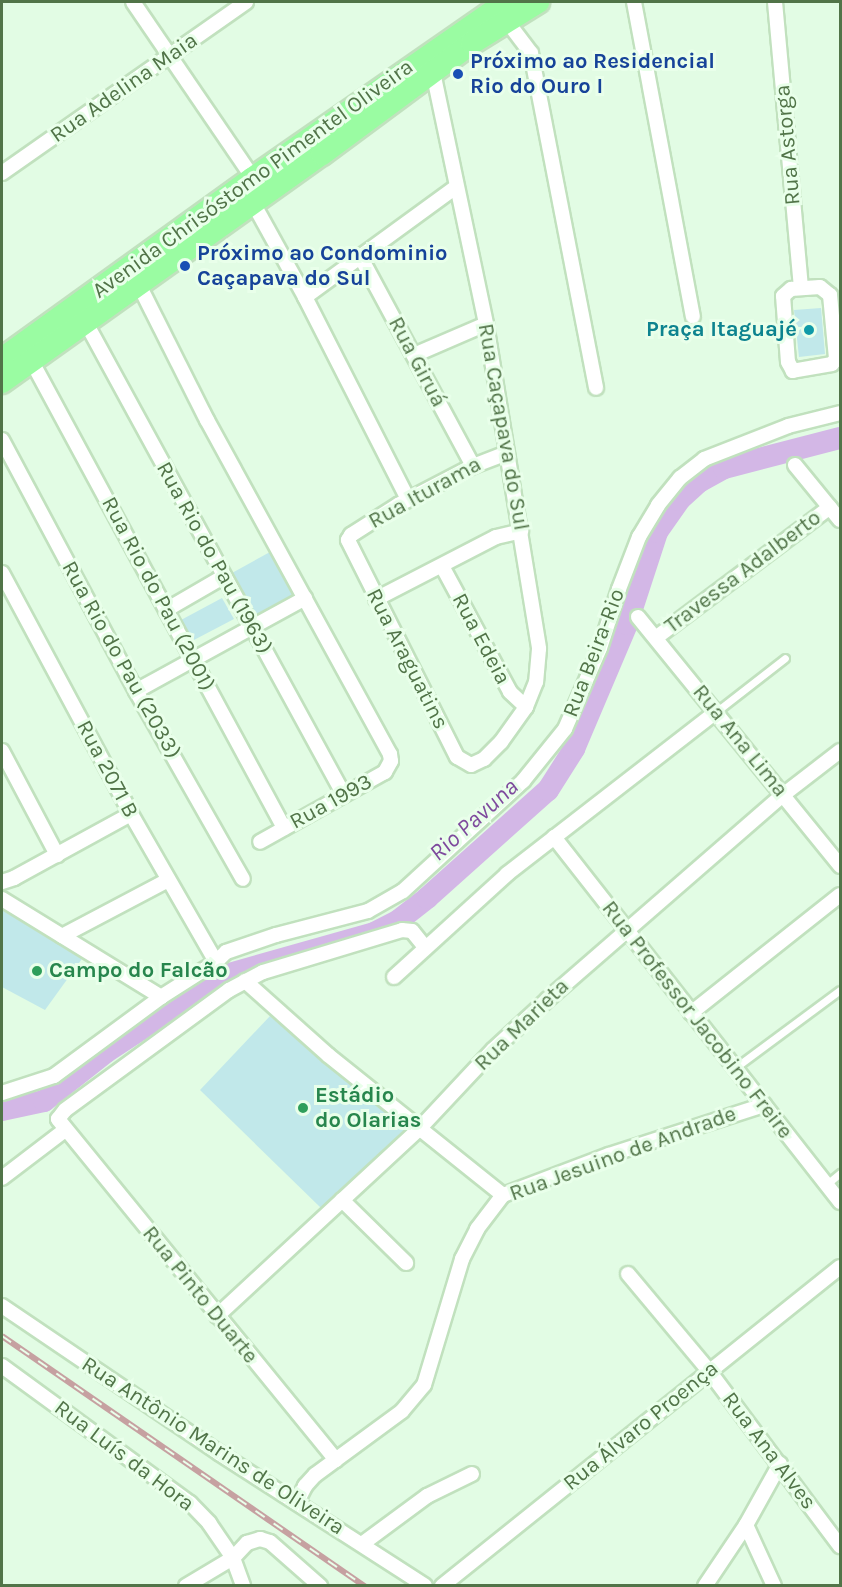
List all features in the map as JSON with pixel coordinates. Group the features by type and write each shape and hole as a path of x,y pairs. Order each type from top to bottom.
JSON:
{"main road":[{"name":"Avenida Chrisóstomo Pimentel Oliveira","path":"2,359 253,178 499,8 538,2"},
{"name":"Avenida Chrisóstomo Pimentel Oliveira","path":"2,382 433,72 499,8"}],"street":[{"path":"133,2 253,178"},
{"name":"Rua Adelina Maia","path":"2,173 246,2"},
{"path":"634,2 693,317"},
{"name":"Rua Astorga","path":"775,2 801,288"},
{"path":"499,8 531,53 596,388"},
{"name":"Rua Caçapava do Sul","path":"433,72 486,324 539,649 536,682 526,707 501,742 477,764"},
{"path":"306,297 456,187"},
{"path":"252,201 306,297 408,499"},
{"name":"Rua Giruá","path":"361,258 473,466"},
{"path":"136,691 305,598 207,420 138,283"},
{"path":"820,287 828,292 837,359 832,364 797,371 790,368 788,362 783,296 787,290 801,288 820,287"},
{"name":"Rua Rio do Pau (1963)","path":"85,321 344,795"},
{"path":"414,355 486,324"},
{"name":"Rua Rio do Pau (2001)","path":"31,360 284,828"},
{"name":"Rua Beira-Rio","path":"2,1093 54,1076 161,997 216,962 226,952 276,935 368,911 384,904 412,884 523,781 565,729 600,648 639,537 658,505 680,478 704,459 788,426 840,413"},
{"name":"Rua Rio do Pau (2033)","path":"2,440 136,691 243,879"},
{"name":"Rua Iturama","path":"348,540 351,535 370,522 408,499 473,466 507,453"},
{"path":"795,465 840,520"},
{"name":"Travessa Adalberto","path":"657,638 830,507"},
{"path":"376,599 496,537 521,531"},
{"name":"Rua Araguatins","path":"348,540 457,757 465,764 477,764"},
{"name":"Rua Edeia","path":"442,566 502,679 510,692 526,707"},
{"name":"Rua 2071 B","path":"2,573 130,814 216,962"},
{"path":"166,610 223,577"},
{"name":"Rua 1993","path":"260,842 385,772 391,761 390,754 305,598"},
{"name":"Rua Ana Lima","path":"638,616 840,866"},
{"path":"394,977 507,874 717,711"},
{"name":"Rua Marieta","path":"218,1316 420,1128 494,1050 625,929 783,795 840,751"},
{"path":"2,752 57,855"},
{"path":"2,882 57,855 130,814"},
{"name":"Rua Professor Jacobino Freire","path":"554,837 840,1202"},
{"path":"62,936 168,880"},
{"path":"691,1013 840,895"},
{"path":"2,899 161,997"},
{"path":"2,1178 61,1124 65,1110 245,981 263,972 402,930 412,931 425,947"},
{"path":"245,981 328,1055 503,1195"},
{"name":"Rua Jesuino de Andrade","path":"297,1502 305,1486 315,1475 402,1411 424,1385 462,1259 477,1229 503,1195 599,1159 764,1105"},
{"name":"Rua Pinto Duarte","path":"61,1124 336,1460"},
{"path":"342,1200 406,1263"},
{"name":"Rua Álvaro Proença","path":"442,1586 840,1267"},
{"name":"Rua Ana Alves","path":"628,1274 709,1371 840,1546"},
{"name":"Rua Antônio Marins de Oliveira","path":"2,1306 219,1453 425,1586"},
{"name":"Rua Luís da Hora","path":"2,1366 190,1503 209,1523 233,1558 243,1586"},
{"path":"705,1586 746,1525 780,1464"},
{"path":"362,1544 428,1496 472,1474"},
{"path":"746,1525 774,1586"},
{"path":"186,1586 233,1558 247,1543 260,1539 270,1542 320,1586"}],"lane":[{"path":"717,711 785,658"},
{"path":"736,1067 840,990"},
{"path":"827,1184 840,1173"}],"shaded area":[{"path":"821,308 825,354 799,357 794,310"},
{"path":"270,552 293,595 256,616 232,573"},
{"path":"222,598 234,619 192,641 181,620"},
{"name":"Campo do Falcão","path":"2,904 84,956 45,1010 2,987"},
{"name":"Estádio do Olarias","path":"270,1016 410,1127 321,1208 200,1090"}],"waterway":[{"name":"Rio Pavuna","path":"2,1110 44,1101 106,1052 222,976 374,933 399,920 427,898 548,790 574,749 627,624 657,532 679,500 699,482 724,468 840,438"}],"railway":[{"path":"2,1336 365,1586"}],"place":[{"name":"Próximo ao Residencial Rio do Ouro I","path":"458,74"},
{"name":"Próximo ao Condominio Caçapava do Sul","path":"185,266"},
{"name":"Praça Itaguajé","path":"809,330"},
{"name":"Campo do Falcão","path":"37,971"},
{"name":"Estádio do Olarias","path":"303,1108"}]}
